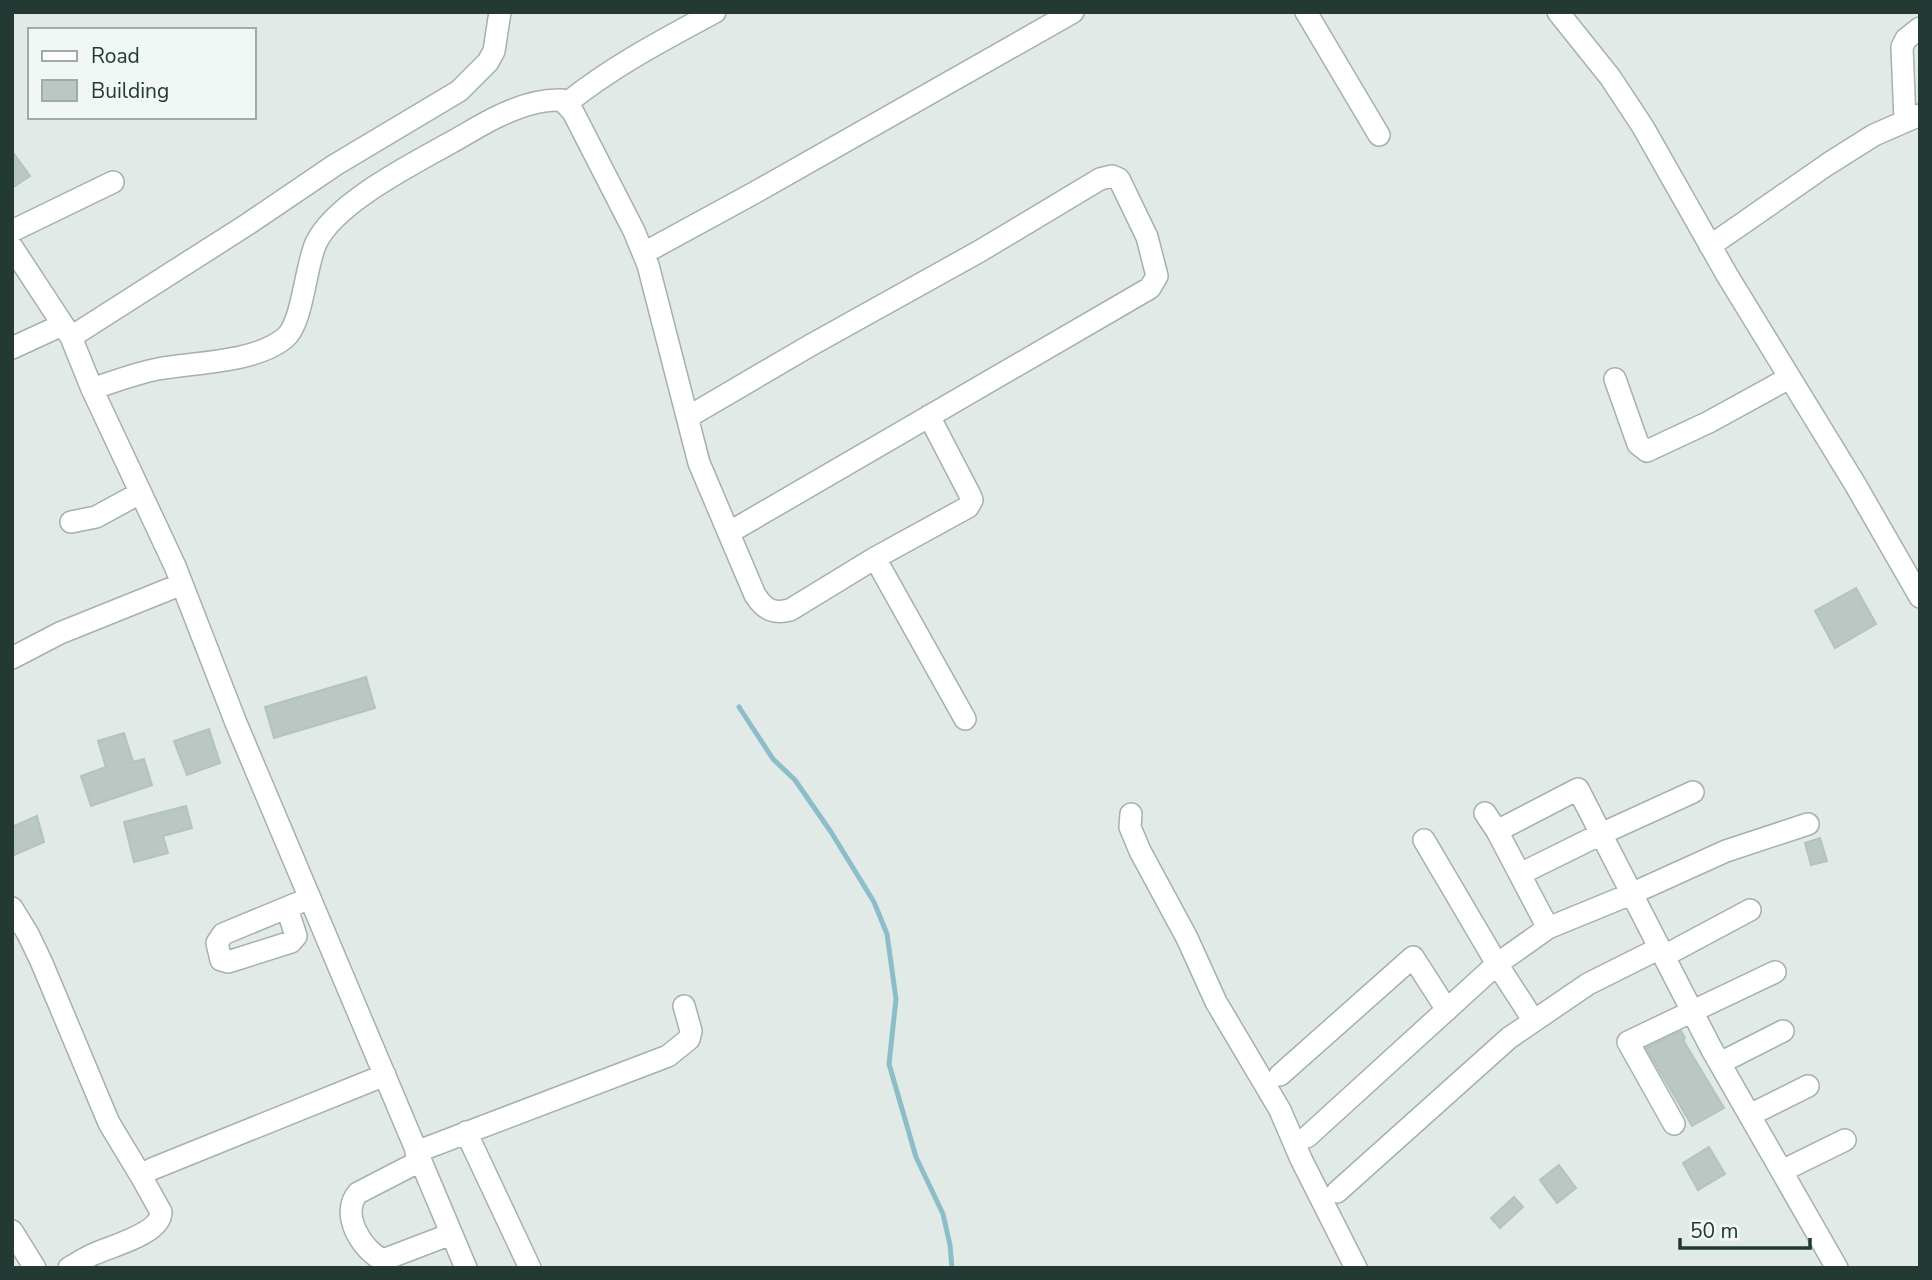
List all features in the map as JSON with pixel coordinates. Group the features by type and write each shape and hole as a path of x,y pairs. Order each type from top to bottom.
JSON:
{"street":[{"path":"12,348 67,331 248,225 335,165 459,91 488,62 494,51 500,12"},
{"path":"567,103 597,79 715,12"},
{"path":"643,253 1073,12"},
{"path":"1306,12 1379,135"},
{"path":"1558,12 1609,77 1643,127 1710,246 1855,484 1920,597"},
{"path":"1710,246 1828,164 1874,135 1913,118 1902,47 1906,39 1920,28"},
{"path":"92,389 154,369 246,356 282,340 291,331 317,241 334,219 353,202 408,166 502,114 545,100 562,100 567,103 634,230 643,253 699,463 755,595 766,609 778,613 790,610 875,558 968,507 972,500 929,416"},
{"path":"688,417 980,251 1100,179 1112,176 1119,180 1147,237 1157,276 1154,283 1143,292 730,532"},
{"path":"12,231 113,182"},
{"path":"12,247 67,331 182,584 236,723 466,1268"},
{"path":"1615,379 1638,444 1647,451 1709,422 1789,378"},
{"path":"71,522 96,517 140,493"},
{"path":"875,558 965,719"},
{"path":"12,658 60,633 182,584"},
{"path":"1497,831 1578,789 1720,1063 1837,1268"},
{"path":"1520,874 1693,792"},
{"path":"1485,813 1548,928"},
{"path":"1131,814 1130,827 1140,851 1187,938 1216,1002 1280,1110 1301,1159 1356,1268"},
{"path":"1307,1137 1497,964 1548,928 1726,851 1808,824"},
{"path":"1424,840 1534,1021"},
{"path":"287,908 310,898"},
{"path":"12,908 41,961 109,1123 156,1199 161,1212 161,1218 144,1233 97,1261 69,1268"},
{"path":"1337,1192 1509,1038 1588,984 1750,910"},
{"path":"1280,1075 1413,957 1447,1010"},
{"path":"1674,1124 1628,1042 1775,972"},
{"path":"451,1234 383,1260 364,1247 350,1211 352,1200 418,1156 466,1132 668,1056 689,1039 691,1031 684,1006"},
{"path":"1720,1063 1783,1031"},
{"path":"141,1176 183,1155 385,1074"},
{"path":"1750,1115 1808,1086"},
{"path":"466,1132 530,1268"},
{"path":"1782,1171 1846,1140"},
{"path":"12,1231 35,1268"}],"building":[{"path":"12,151 30,176 12,188"},
{"path":"1856,588 1876,624 1835,648 1815,611"},
{"path":"366,677 375,708 274,738 265,707"},
{"path":"209,729 220,763 187,775 174,741"},
{"path":"124,733 133,762 144,759 152,785 91,806 81,776 106,767 98,741"},
{"path":"186,806 192,828 163,836 168,853 134,862 124,822"},
{"path":"37,816 44,842 12,856 12,827"},
{"path":"1820,838 1827,861 1811,865 1805,843"},
{"path":"1681,1031 1685,1038 1683,1040 1724,1108 1692,1126 1646,1048"},
{"path":"1709,1147 1725,1174 1698,1190 1683,1163"},
{"path":"1559,1165 1576,1188 1557,1203 1540,1180"},
{"path":"1514,1197 1523,1207 1500,1228 1491,1218"}],"waterway":[{"path":"739,707 773,759 795,780 831,832 874,902 887,934 896,999 889,1064 916,1157 943,1214 952,1268"}]}
